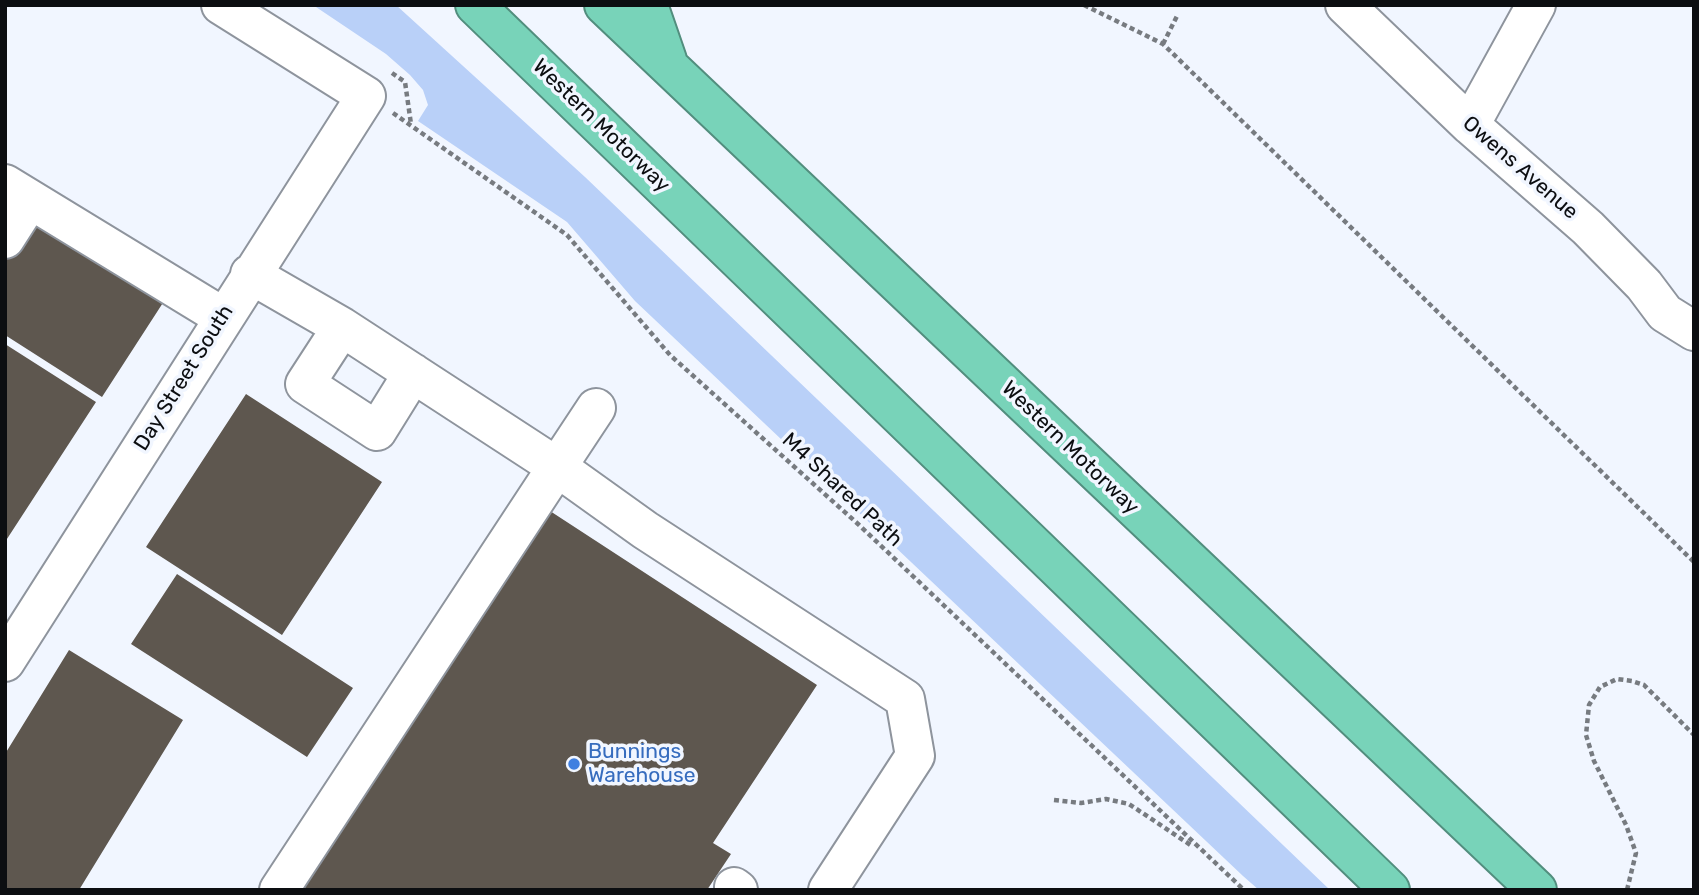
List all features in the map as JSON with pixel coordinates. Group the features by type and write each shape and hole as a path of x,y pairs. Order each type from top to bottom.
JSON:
{"highway":[{"name":"Western Motorway","path":"475,5 1390,890"},
{"name":"Western Motorway","path":"604,5 1537,890"},
{"path":"648,5 669,65"}],"street":[{"name":"Day Street South","path":"5,662 366,96 221,5"},
{"name":"Owens Avenue","path":"1345,5 1470,125 1588,228 1644,285 1665,313 1692,327"},
{"path":"1470,125 1536,5"},
{"path":"5,239 18,192 223,317"},
{"path":"250,274 342,327 413,373 557,467 645,530 905,699 915,757 828,890"},
{"path":"342,327 305,384 377,431 413,373"},
{"path":"279,890 596,408"}],"path":[{"path":"1084,5 1163,44 1694,562"},
{"path":"1163,44 1178,14"},
{"name":"M4 Shared Path","path":"412,125 567,235 670,355 858,524 1244,890"},
{"path":"1627,890 1636,853 1626,825 1603,786 1594,761 1586,735 1589,705 1600,687 1617,679 1632,681 1644,685 1694,735"},
{"path":"1054,800 1081,803 1106,799 1129,804 1202,852"}],"shaded area":[{"path":"313,5 396,5 585,177 1330,890 1259,890 635,301 567,222 418,121 428,105 423,90 410,75 386,54"}],"building":[{"path":"35,210 168,295 102,397 5,335 5,256"},
{"path":"5,344 96,402 5,542"},
{"path":"246,394 382,482 282,635 146,547"},
{"name":"Bunnings Warehouse","path":"550,511 817,685 713,843 731,854 707,890 301,890"},
{"path":"177,574 353,688 307,757 131,644"},
{"path":"69,650 183,720 79,890 5,890 5,754"}],"place":[{"name":"Bunnings Warehouse","path":"574,764"}]}
